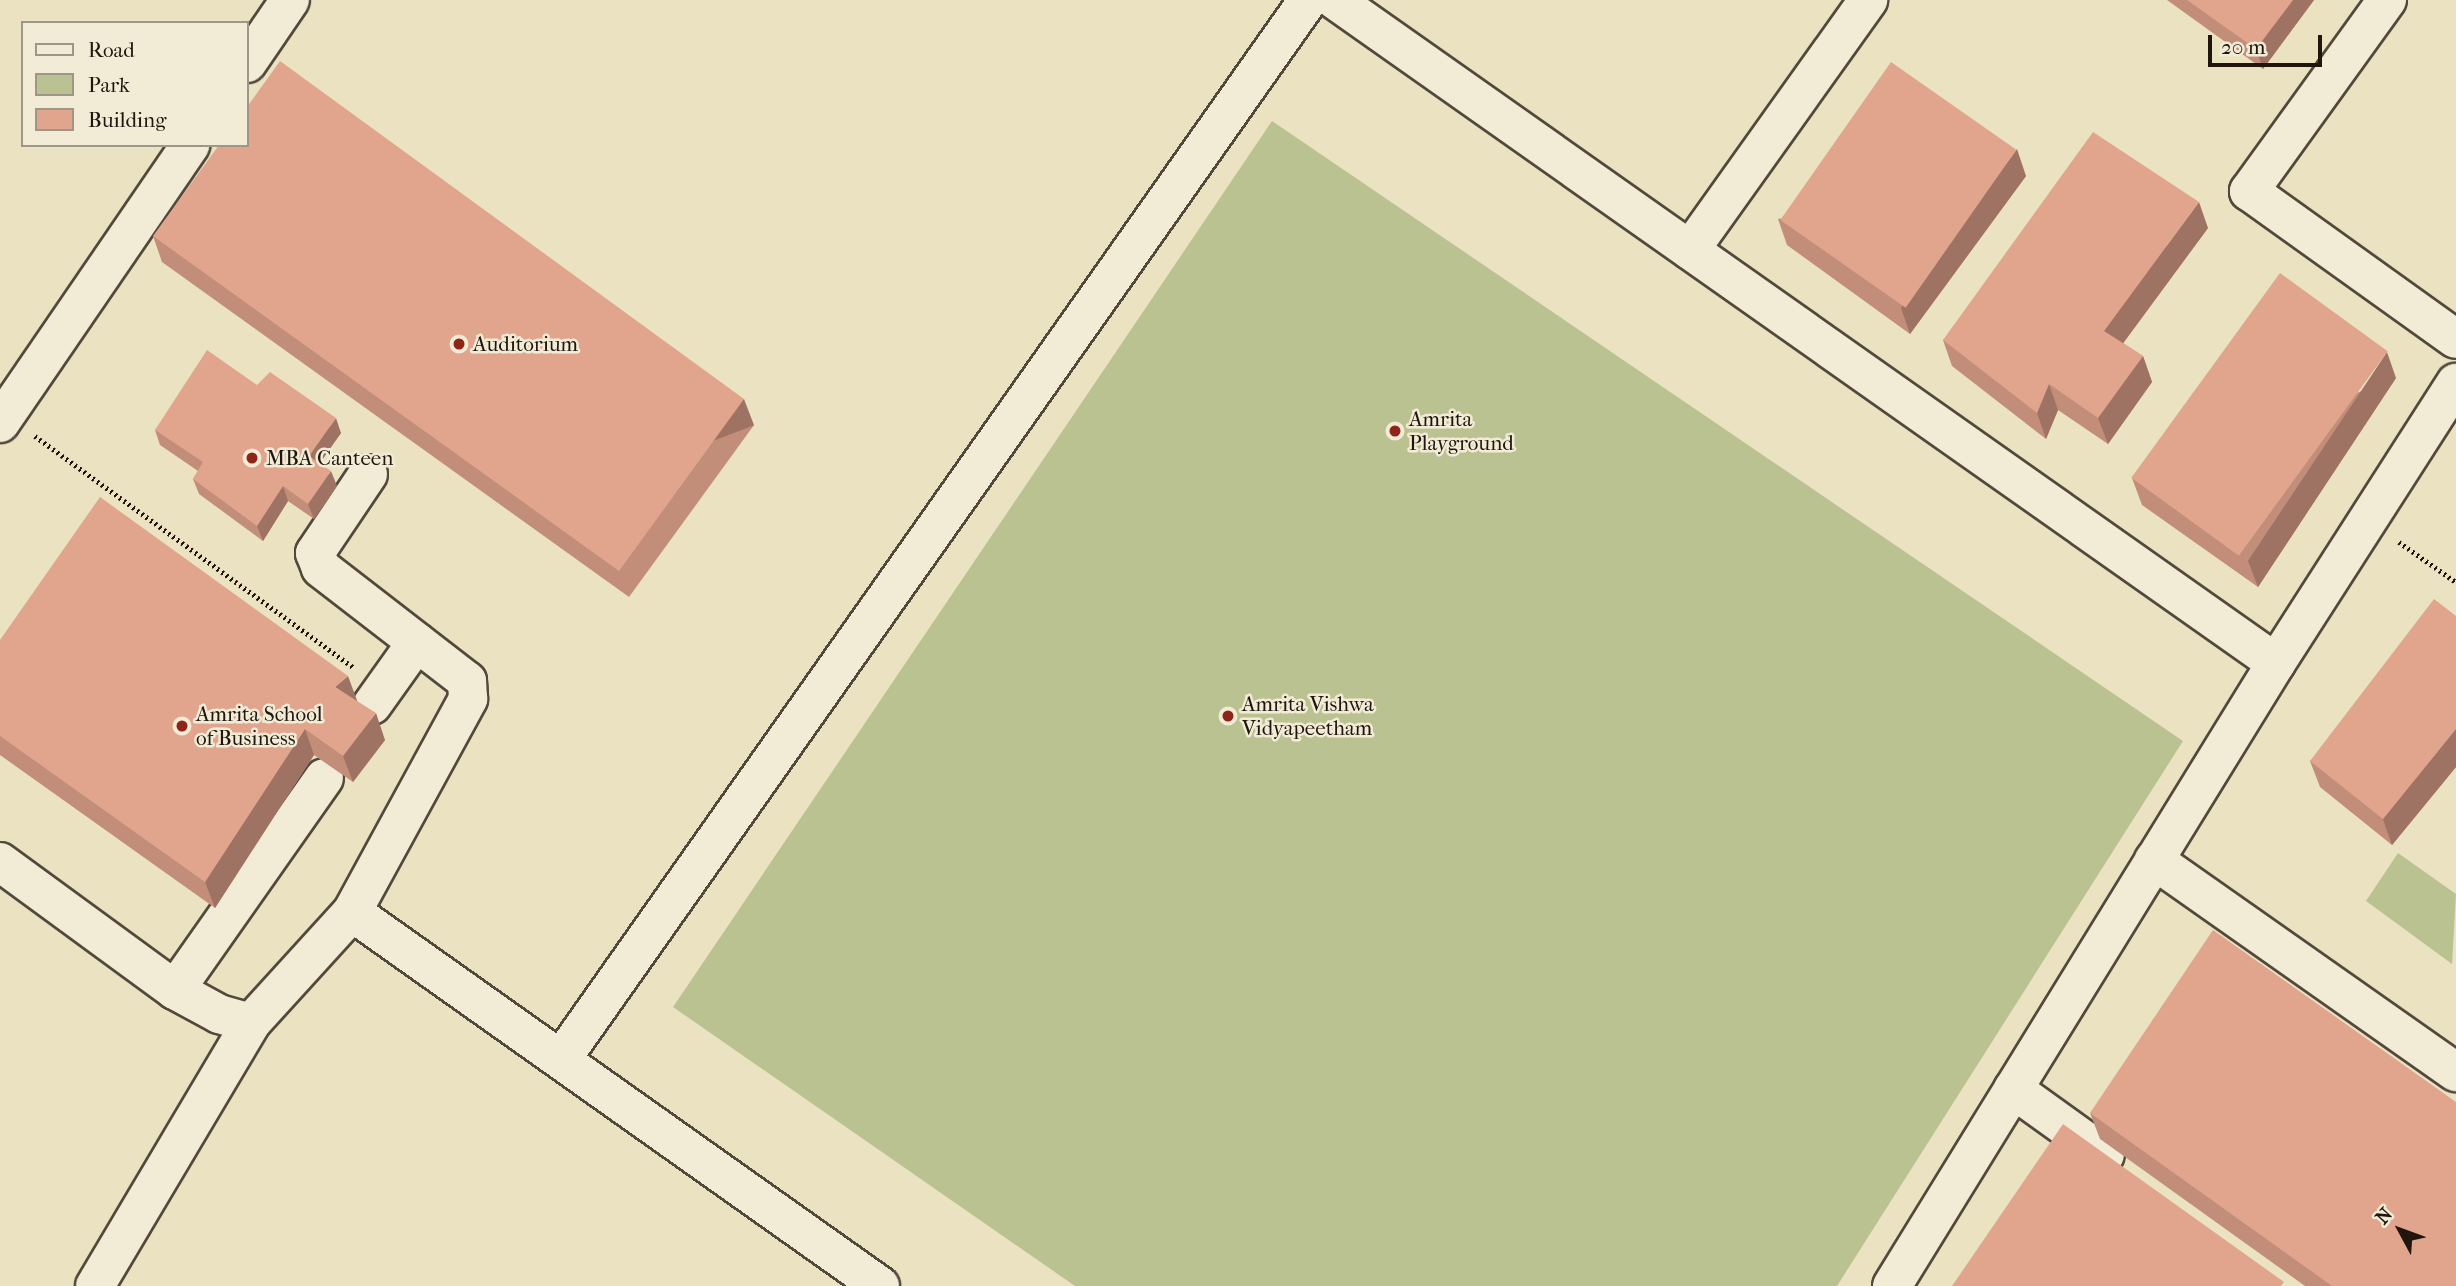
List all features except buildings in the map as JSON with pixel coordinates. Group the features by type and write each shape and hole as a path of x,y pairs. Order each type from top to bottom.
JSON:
{"street":[{"path":"248,62 290,0"},
{"path":"562,1058 1308,0"},
{"path":"1335,0 2276,663"},
{"path":"1690,250 1868,0"},
{"path":"2386,0 2249,191 2456,339"},
{"path":"3,419 189,147"},
{"path":"1892,1286 2276,663 2456,383"},
{"path":"95,1286 251,1023 352,912 468,699 467,681 321,568 315,553 368,474"},
{"path":"377,697 417,642"},
{"path":"175,990 324,778"},
{"path":"2154,860 2456,1072"},
{"path":"0,862 175,990 219,1014 251,1023"},
{"path":"352,912 562,1058 880,1286"},
{"path":"2013,1089 2135,1176"}],"path":[{"path":"3,419 377,697"},
{"path":"2368,520 2456,582"}],"green space":[{"name":"Amrita Playground","path":"1272,121 2183,741 1837,1286 1075,1286 673,1007"},
{"path":"2398,853 2456,894 2452,964 2366,901"}],"place":[{"name":"Auditorium","path":"459,344"},
{"name":"Amrita Playground","path":"1395,431"},
{"name":"MBA Canteen","path":"252,458"},
{"name":"Amrita Vishwa Vidyapeetham","path":"1228,716"},
{"name":"Amrita School of Business","path":"182,726"}]}
